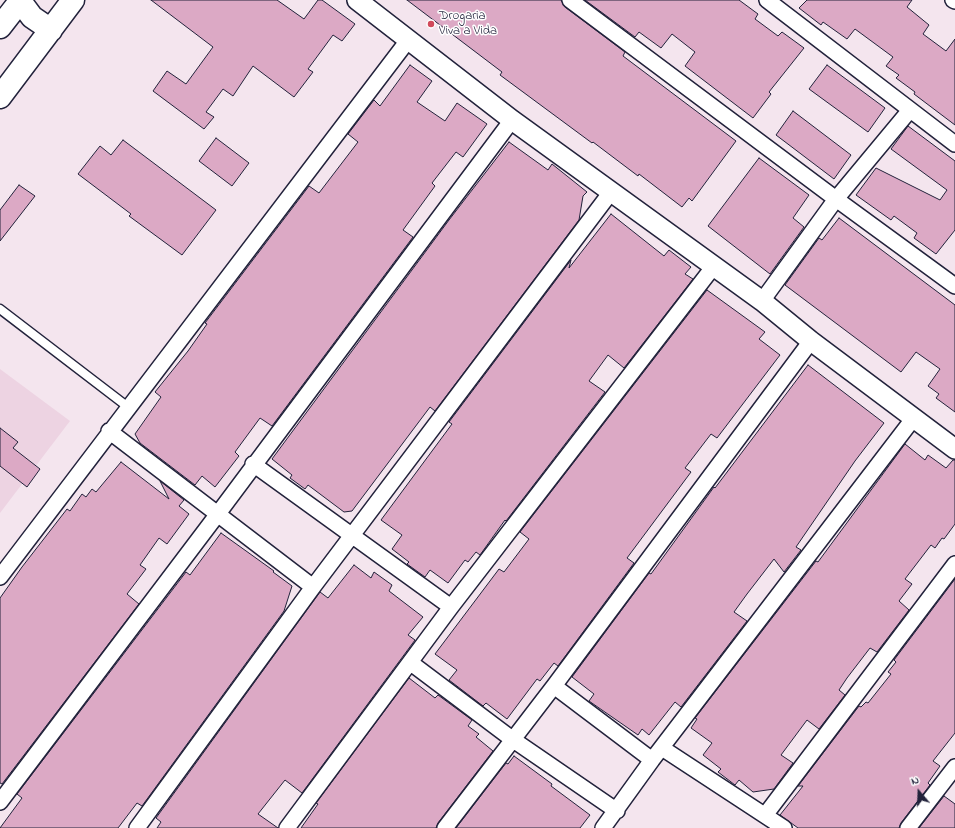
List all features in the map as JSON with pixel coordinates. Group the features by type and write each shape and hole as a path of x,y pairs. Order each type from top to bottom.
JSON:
{"main road":[{"path":"0,97 52,30 73,0"},
{"path":"0,27 20,1 32,17 52,30"}],"street":[{"path":"570,0 955,286"},
{"path":"767,0 955,144"},
{"path":"366,3 409,39 512,120 762,301 810,341 955,449"},
{"path":"0,577 109,431 409,39"},
{"path":"762,301 836,199 910,110"},
{"path":"0,802 217,515 512,120"},
{"path":"137,828 313,587 611,192"},
{"path":"286,828 452,607 714,266"},
{"path":"444,828 554,686 810,341"},
{"path":"603,828 617,811 652,760 913,419"},
{"path":"109,431 313,587"},
{"path":"254,464 452,607"},
{"path":"766,814 955,564"},
{"path":"411,662 512,739 617,811"},
{"path":"554,686 652,760"},
{"path":"662,748 766,814 784,828"},
{"path":"908,828 955,767"}],"lane":[{"path":"0,309 128,407"}],"shaded area":[{"path":"0,369 70,421 0,513"}],"building":[{"path":"151,0 277,0 304,19 318,0 322,0 355,24 342,41 333,35 308,69 313,72 294,97 253,66 233,96 223,89 206,112 214,117 204,129 153,91 167,71 186,84 213,47"},
{"path":"407,0 561,0 565,7 625,52 623,56 736,141 692,201 689,198 682,207 639,174 638,176 500,75 502,72"},
{"path":"585,0 739,0 758,14 755,19 778,36 782,32 804,48 769,92 771,94 753,118 685,66 695,52 672,34 661,48 639,32 635,37"},
{"path":"807,0 912,0 907,7 929,25 923,34 946,51 955,39 955,125 914,94 915,92 896,78 899,75 886,66 893,57 855,29 847,39 823,22 821,25 799,8"},
{"path":"410,65 432,81 417,102 445,121 457,103 487,124 463,157 456,152 432,183 435,186 403,230 413,237 272,426 260,418 235,452 239,456 215,487 202,476 195,485 140,443 135,434 161,397 155,392 188,351 207,324 205,323 309,186 319,193 358,142 348,134 374,100 380,106"},
{"path":"827,65 885,108 868,132 809,89"},
{"path":"793,111 851,155 834,179 776,135"},
{"path":"908,126 955,161 955,230 936,254 914,238 917,233 894,216 891,220 856,195 876,168 940,200 947,190 891,149"},
{"path":"216,138 249,163 232,186 199,161"},
{"path":"123,140 216,210 182,255 129,216 131,214 78,174 100,146 111,155"},
{"path":"509,142 548,170 552,164 587,192 583,196 579,220 435,411 430,407 352,511 344,512 308,485 305,489 290,478 292,475 272,459 449,220"},
{"path":"759,158 809,195 793,218 804,227 770,274 708,226"},
{"path":"19,185 35,196 0,241 0,210"},
{"path":"611,214 664,256 669,250 691,267 685,274 693,279 624,368 608,355 589,381 605,392 506,521 505,520 480,555 476,552 468,562 465,560 448,583 430,570 425,577 407,564 409,562 392,549 402,535 381,520 452,424 449,422 571,260 569,268"},
{"path":"839,218 955,305 955,412 936,398 939,394 928,386 940,369 916,352 901,372 785,285 819,238 822,240"},
{"path":"707,290 765,332 759,339 780,355 717,438 711,434 685,468 691,472 627,558 634,563 558,666 554,663 540,681 537,679 507,719 486,703 483,706 449,680 457,670 435,654 499,569 504,572 529,539 520,532"},
{"path":"808,365 884,423 855,461 796,547 801,550 784,572 774,559 734,612 747,621 681,707 675,702 649,735 642,729 638,735 589,701 594,694 572,677 649,573 651,574 714,487 715,488"},
{"path":"0,428 18,442 13,448 40,469 27,487 0,466"},
{"path":"905,444 925,460 928,455 946,468 953,460 955,460 955,524 935,548 931,545 905,579 912,584 899,601 909,610 877,652 870,648 847,678 839,690 845,695 819,729 807,720 781,755 793,763 774,789 753,792 739,780 735,785 718,772 721,769 703,755 712,743 691,728 697,719 695,718 816,561 818,562"},
{"path":"121,462 169,499 160,481 184,500 179,506 189,514 167,544 159,538 140,565 146,569 127,594 139,604 2,784 0,783 0,598 67,509 70,511 82,494 86,497 92,489 96,492"},
{"path":"221,533 274,571 273,572 292,586 284,611 142,806 137,803 118,828 0,828 22,798 17,794 186,572 190,575"},
{"path":"354,565 371,578 374,572 392,585 389,591 423,617 408,635 415,640 302,793 285,780 258,814 278,828 157,828 161,822 156,818 320,592 328,598"},
{"path":"955,579 955,733 933,761 940,766 928,783 930,785 901,823 899,828 798,828 780,815 803,786 798,786 859,706 861,707 866,702 868,703 891,674 888,672 896,662 894,660"},
{"path":"409,678 435,698 438,695 472,720 468,726 479,734 476,737 493,751 438,823 436,828 301,828 318,804 316,803"},
{"path":"514,756 590,815 580,828 456,828 506,763 508,764"},
{"path":"944,796 955,804 955,828 919,828"}],"place":[{"name":"Drogaria Viva a Vida","path":"431,24"}]}
